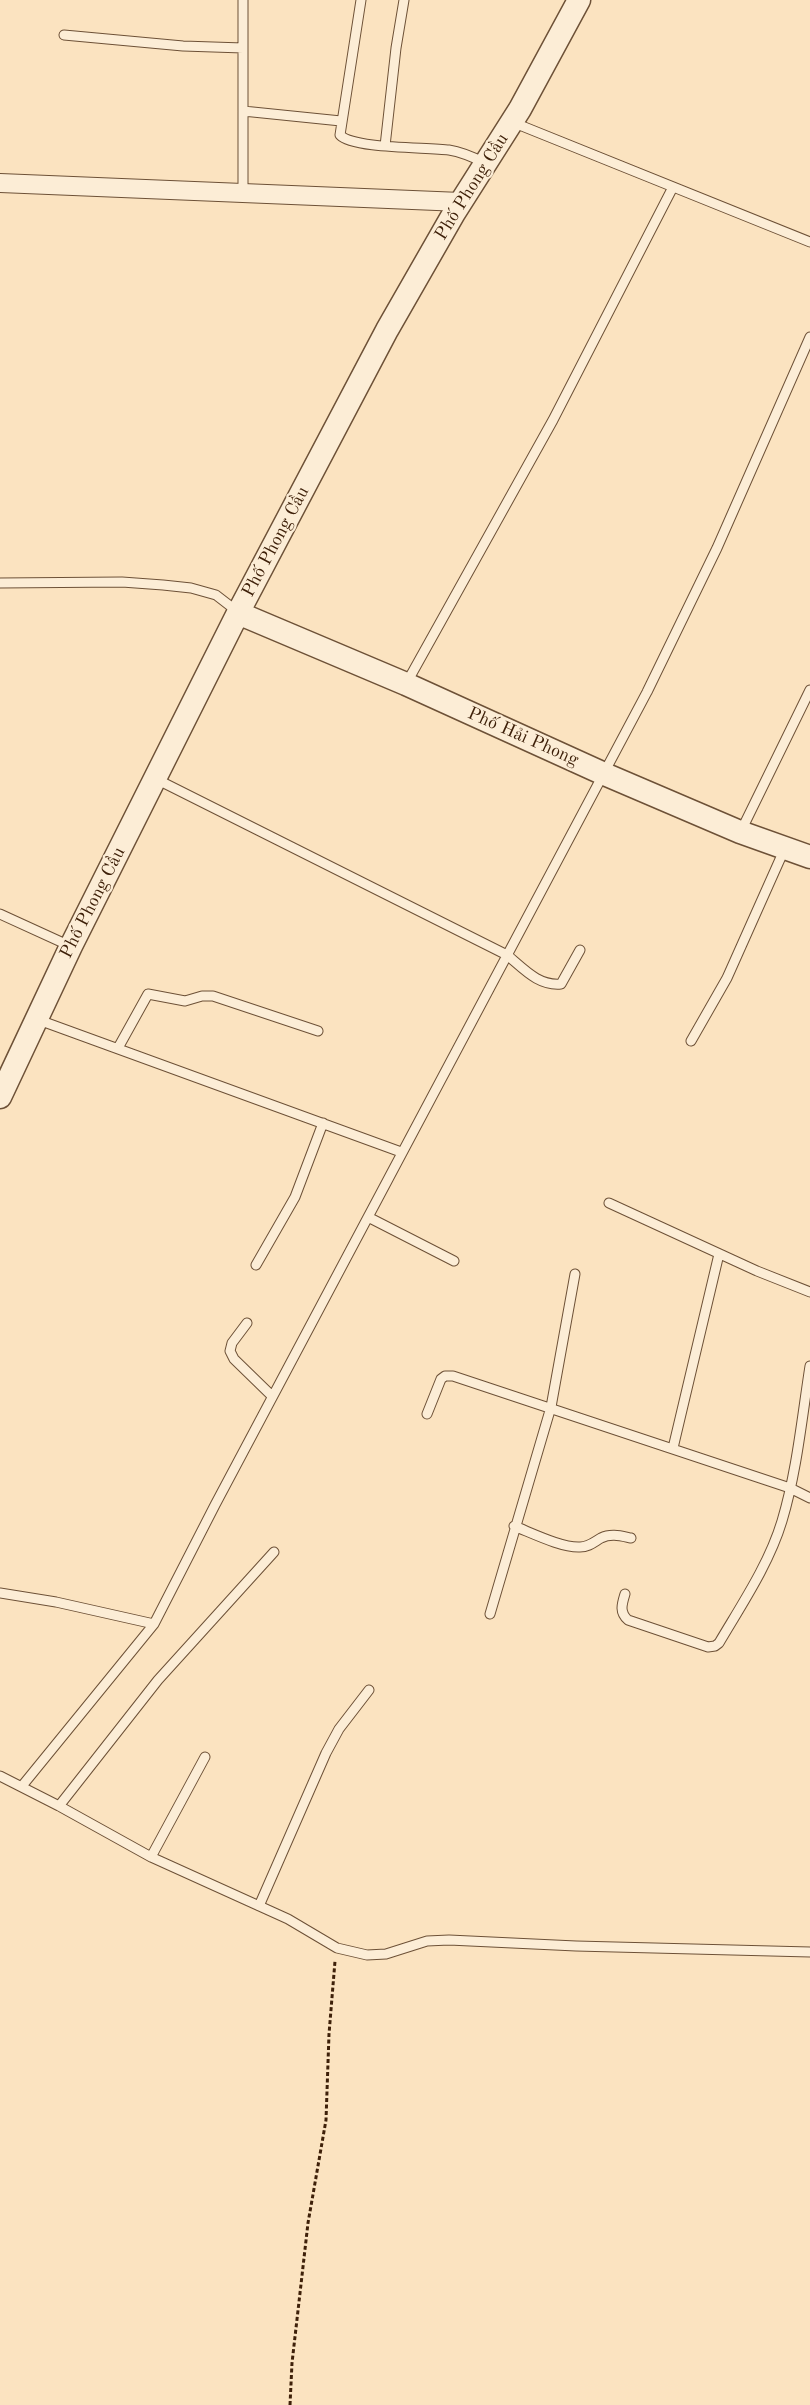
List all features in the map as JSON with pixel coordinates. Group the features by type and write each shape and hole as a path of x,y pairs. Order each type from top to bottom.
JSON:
{"street":[{"name":"Phố Phong Cầu","path":"0,1097 71,946 238,613 387,330 461,202 512,122 579,0"},
{"path":"0,183 461,202"},
{"name":"Phố Hải Phong","path":"238,613 406,684 602,773 740,832 810,857"}],"lane":[{"path":"243,0 243,192"},
{"path":"361,0 340,133 342,138 352,142 385,146 451,150 470,155 486,164"},
{"path":"385,146 396,48 404,0"},
{"path":"64,36 175,45 243,48"},
{"path":"243,111 342,121"},
{"path":"512,122 810,242"},
{"path":"406,684 553,420 673,187"},
{"path":"22,1786 154,1624 401,1152 647,692 717,548 810,337"},
{"path":"0,582 122,582 182,587 216,595 238,613"},
{"path":"740,832 810,690"},
{"path":"156,779 507,955 535,978 548,985 561,984 580,950"},
{"path":"691,1041 728,978 785,847"},
{"path":"0,914 71,946"},
{"path":"118,1048 148,994 185,1001 202,996 213,996 318,1031"},
{"path":"36,1019 401,1152"},
{"path":"256,1265 295,1196 323,1123"},
{"path":"609,1203 719,1254 810,1292"},
{"path":"368,1217 454,1261"},
{"path":"673,1448 719,1254"},
{"path":"490,1614 514,1526 551,1407 575,1274"},
{"path":"247,1323 232,1343 230,1351 234,1359 272,1396"},
{"path":"625,1594 622,1608 628,1620 708,1647 715,1646 739,1610 771,1549 782,1522 790,1488 810,1369"},
{"path":"427,1414 441,1379 445,1376 453,1376 673,1448 790,1488 810,1498"},
{"path":"514,1526 563,1544 580,1547 592,1545 602,1538 614,1534 631,1538"},
{"path":"59,1806 158,1680 274,1552"},
{"path":"0,1593 56,1602 154,1624"},
{"path":"259,1906 326,1753 339,1729 369,1690"},
{"path":"151,1856 205,1757"},
{"path":"0,1776 151,1856 288,1919 337,1948 367,1955 386,1954 427,1941 449,1940 576,1946 810,1952"}],"path":[{"path":"290,2405 292,2363 308,2223 326,2120 329,2034 337,1948"}]}
